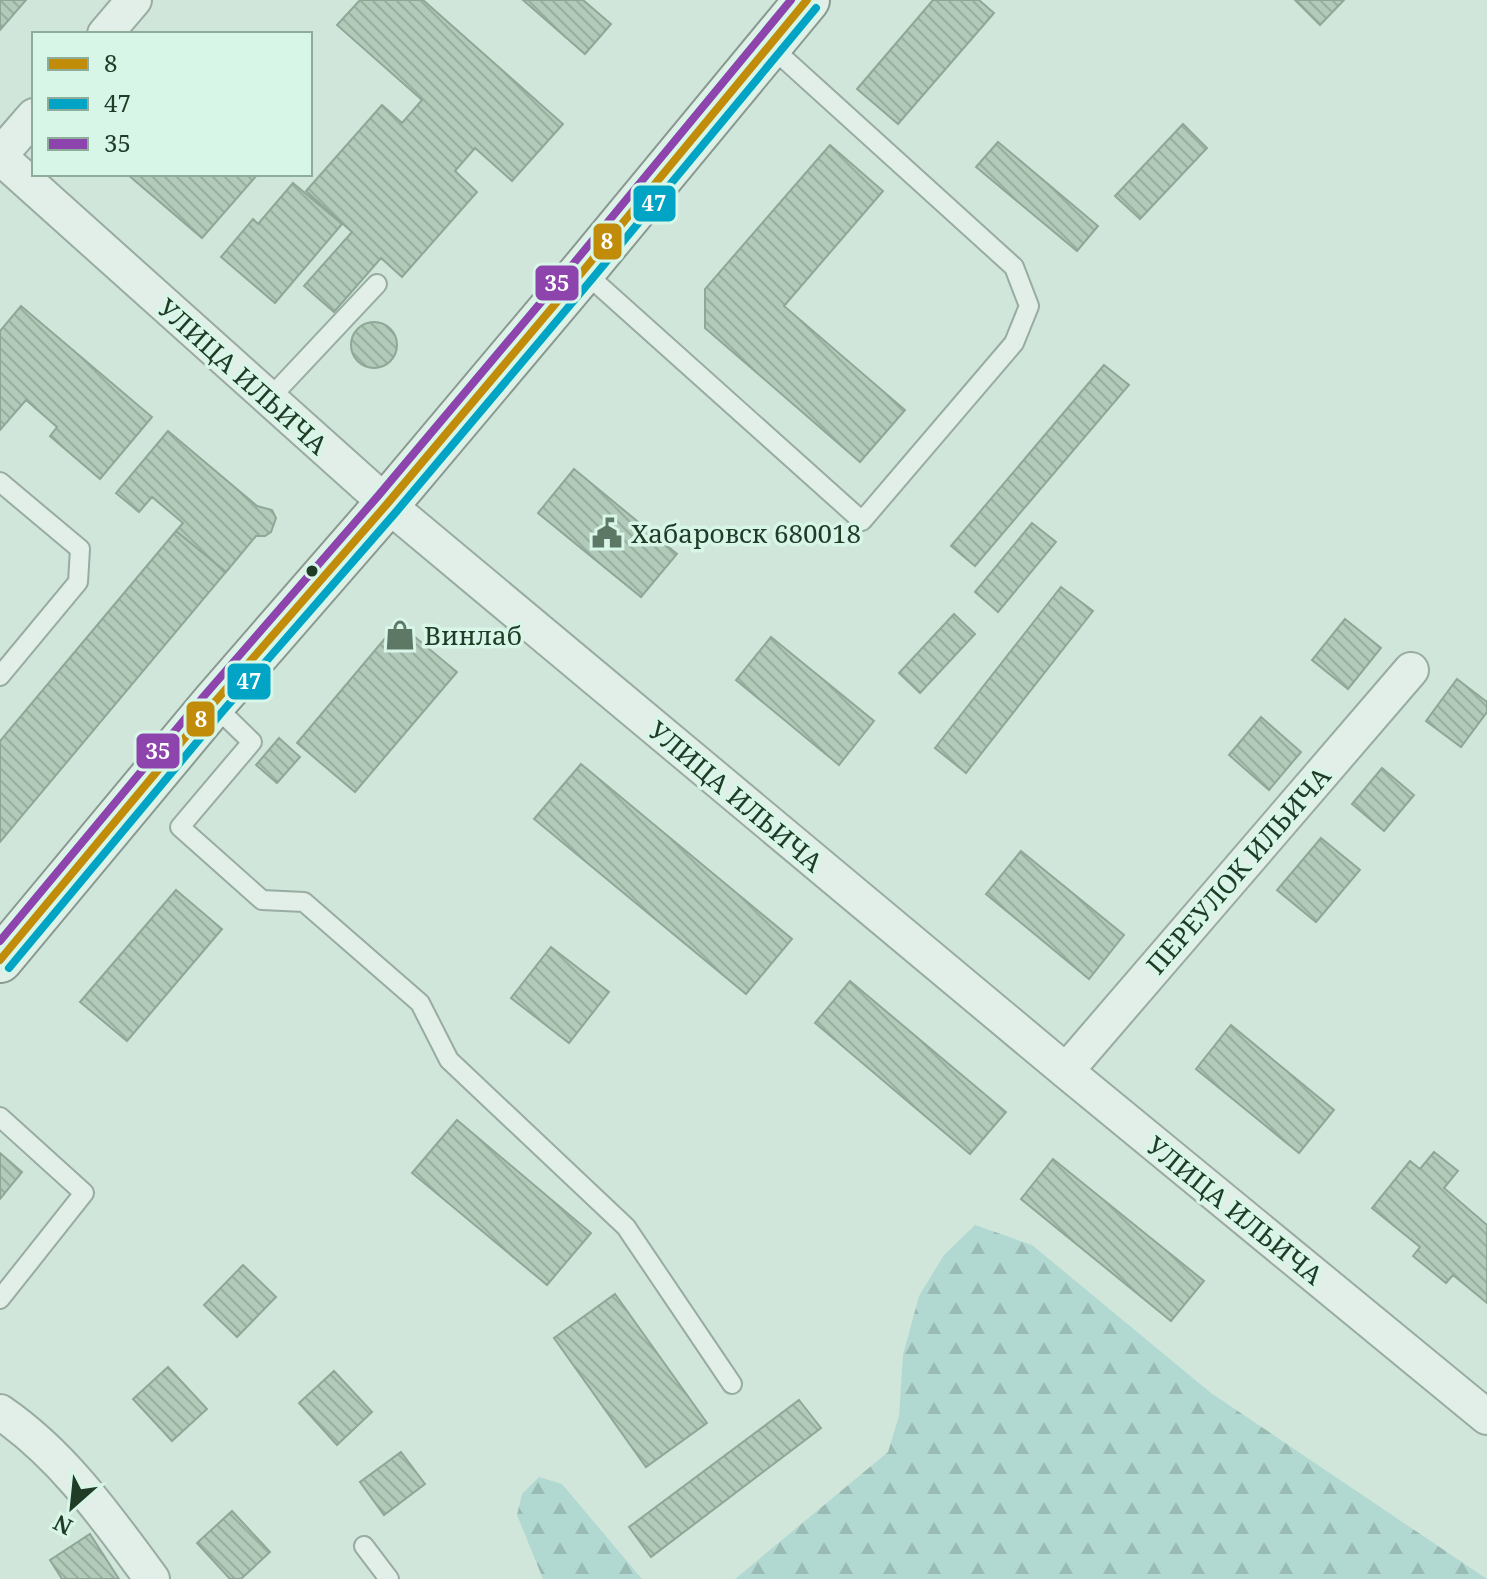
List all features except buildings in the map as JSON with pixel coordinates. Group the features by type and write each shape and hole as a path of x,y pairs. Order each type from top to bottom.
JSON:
{"main road":[{"path":"0,960 213,704 583,271 807,0"}],"street":[{"path":"107,32 134,0"},
{"path":"0,156 32,118"},
{"name":"УЛИЦА ИЛЬИЧА","path":"0,156 387,504 1066,1071 1487,1417"},
{"name":"ПЕРЕУЛОК ИЛЬИЧА","path":"1066,1071 1411,670"},
{"path":"0,1412 29,1432 95,1501 152,1579"}],"lane":[{"path":"583,271 862,521 1014,343 1029,306 1014,267 769,45"},
{"path":"269,399 377,284"},
{"path":"0,482 80,549 78,582 0,676"},
{"path":"213,704 252,742 180,827 262,900 304,902 420,1003 449,1060 626,1227 732,1384"},
{"path":"0,1117 84,1193 0,1299"},
{"path":"364,1546 389,1579"}],"green space":[{"path":"975,1225 1032,1245 1211,1393 1487,1579 735,1579 888,1452 899,1416 903,1355 919,1296 944,1255"},
{"path":"539,1477 562,1484 642,1579 543,1579 517,1515 522,1494"}],"transit line":[{"name":"35","path":"0,941 204,696 574,263 791,0"},
{"name":"8","path":"0,960 213,704 583,271 807,0"},
{"name":"47","path":"9,968 222,712 592,279 816,8"}],"place":[{"name":"Хабаровск 680018","path":"607,533"},
{"name":"Винлаб","path":"400,635"}]}
